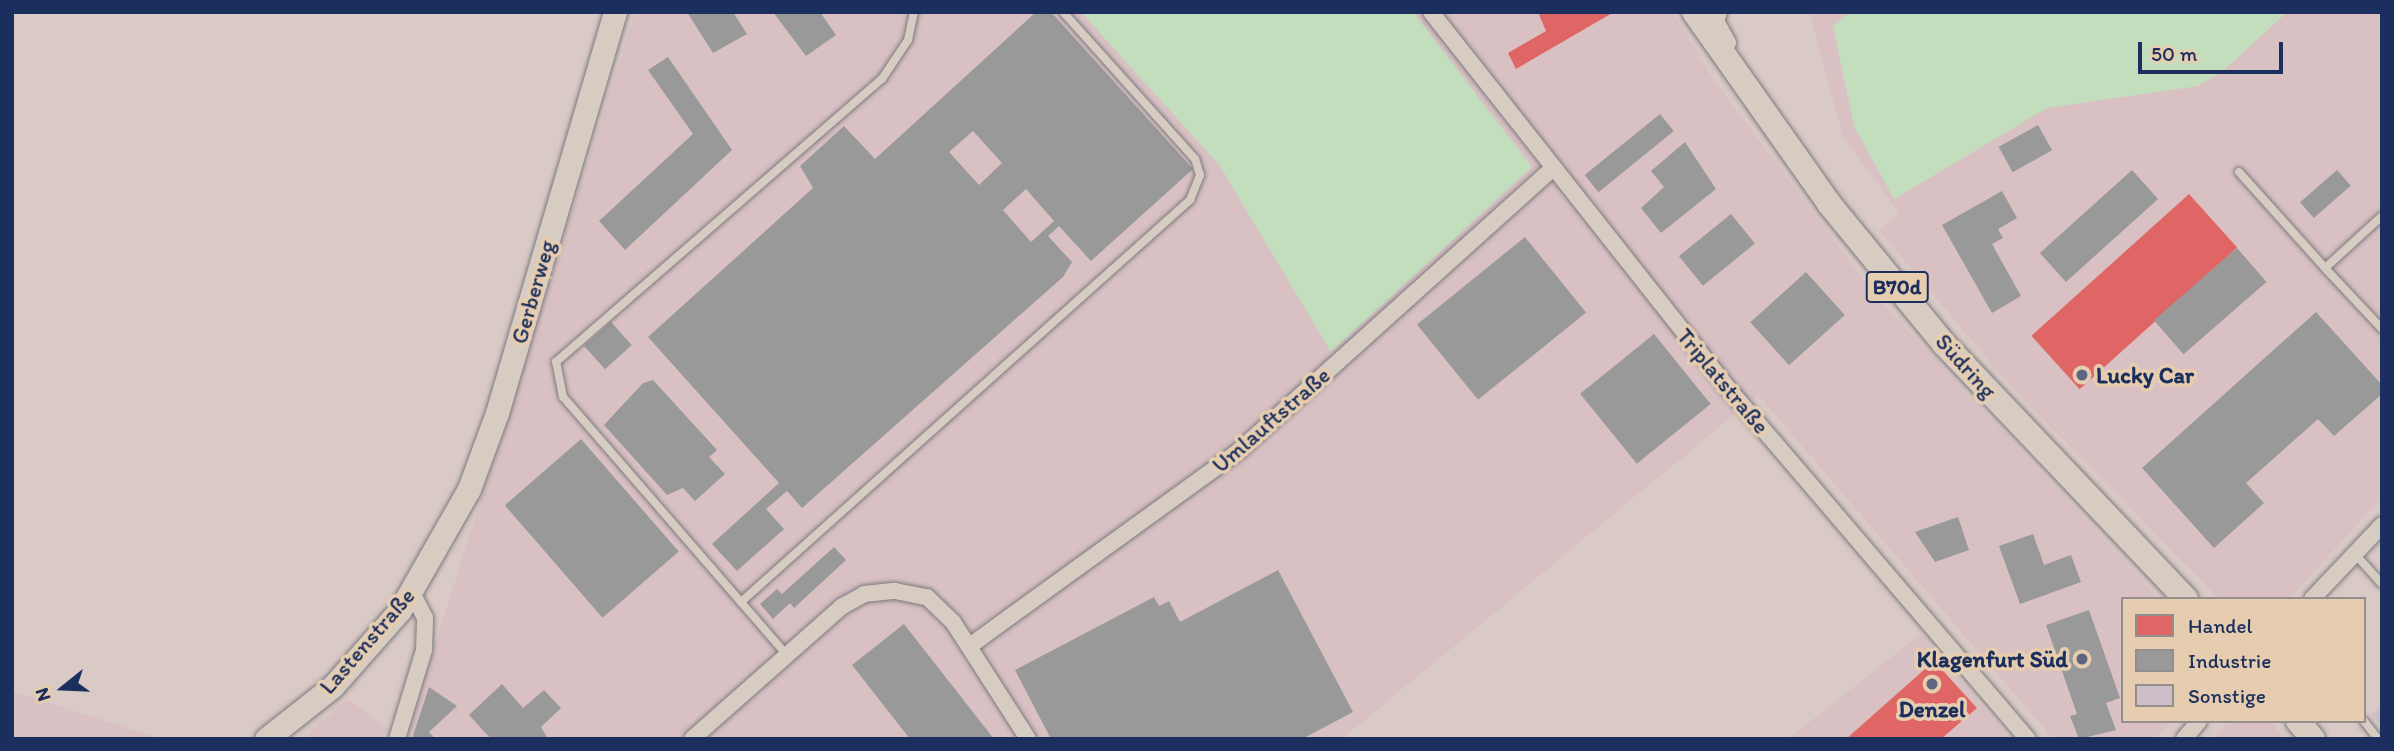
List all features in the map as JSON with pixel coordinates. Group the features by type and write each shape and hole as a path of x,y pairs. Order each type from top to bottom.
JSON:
{"main road":[{"name":"Südring","path":"1694,12 1752,100 1944,344 2184,597"},
{"path":"2300,723 2313,739"}],"street":[{"name":"Gerberweg","path":"429,563 469,489 497,413 615,12"},
{"name":"Triplatstraße","path":"1431,12 1551,170 2028,739"},
{"path":"1719,12 1716,21 1752,100"},
{"name":"Umlauftstraße","path":"971,645 1240,450 1551,170"},
{"path":"2314,597 2382,525"},
{"name":"Lastenstraße","path":"266,739 333,685 412,592 429,563"},
{"path":"692,739 786,654 852,600 895,591 927,597 971,645 1028,739"},
{"path":"397,739 424,650 425,618 412,592"},
{"path":"2184,739 2197,723"}],"lane":[{"path":"786,654 563,397 556,362 882,79 908,40 914,12"},
{"path":"741,602 1190,200 1200,175 1195,159 1063,12"},
{"path":"2239,172 2382,329"},
{"path":"2325,268 2382,216"},
{"path":"2354,554 2382,584"},
{"path":"2366,723 2378,739"}],"shaded area":[{"path":"635,12 1673,12 1712,77 1875,295 2158,597 2121,597 2121,723 2169,723 2155,739 2053,739 1758,395 1342,739 405,739"},
{"path":"1809,12 2382,12 2382,498 2291,597 2217,597 2013,389 1879,231 1899,213 1843,137"},
{"path":"1920,634 2010,739 1788,739"},
{"path":"12,691 162,739 12,739"},
{"path":"348,699 387,728 383,739 302,739"},
{"path":"2227,723 2273,723 2285,739 2213,739"}],"green space":[{"path":"1081,12 1413,12 1532,167 1331,352 1220,166"},
{"path":"1851,12 2287,12 2223,71 2198,86 2047,108 1894,199 1854,126 1833,26"}],"building: Handel":[{"path":"1538,12 1614,12 1516,69 1508,53 1546,31"},
{"path":"2189,194 2237,248 2080,389 2031,336"},
{"name":"Denzel","path":"1934,661 1977,708 1941,739 1846,739"}],"building: Industrie":[{"path":"687,12 733,12 747,34 713,53"},
{"path":"773,12 820,12 836,35 806,56"},
{"path":"1036,12 1051,12 1193,169 1091,261 1059,226 1048,236 1072,262 1063,277 802,508 787,491 766,509 784,529 737,571 712,544 779,483 648,337 813,188 800,166 844,126 875,159","holes":["973,131 1002,163 979,185 949,152","1026,189 1054,221 1031,242 1003,210"]},
{"path":"668,57 732,150 625,250 599,221 693,134 648,70"},
{"path":"1660,114 1674,131 1598,192 1585,175"},
{"path":"2038,125 2052,150 2013,172 1999,147"},
{"path":"1685,142 1716,189 1661,233 1641,208 1664,187 1651,171"},
{"path":"2132,170 2158,199 2066,282 2040,253"},
{"path":"2337,170 2351,186 2314,218 2300,202"},
{"path":"2002,191 2017,218 1998,229 2003,238 1992,244 2021,296 1992,313 1942,225"},
{"path":"1731,214 1755,244 1703,286 1679,256"},
{"path":"1525,237 1586,312 1478,400 1417,324"},
{"path":"2237,248 2267,282 2184,354 2154,320"},
{"path":"1806,272 1845,315 1789,365 1750,322"},
{"path":"2316,312 2382,385 2382,394 2334,436 2318,419 2246,483 2264,503 2214,548 2142,468"},
{"path":"611,322 632,345 605,369 584,346"},
{"path":"1654,334 1711,404 1637,464 1580,394"},
{"path":"653,380 717,450 709,457 725,474 695,501 683,488 667,495 604,425 643,383"},
{"path":"581,439 679,551 603,618 505,505"},
{"path":"1958,517 1969,550 1935,562 1915,532"},
{"path":"2033,534 2044,565 2071,555 2081,582 2020,604 1999,546"},
{"path":"834,547 846,560 794,608 790,603 773,619 760,604 777,589 782,594"},
{"path":"1278,570 1353,712 1302,739 1051,739 1015,670 1154,597 1159,606 1169,601 1180,622"},
{"name":"Klagenfurt Süd","path":"2089,610 2120,698 2106,703 2116,730 2079,739 2070,716 2077,714 2046,625"},
{"path":"904,624 994,739 910,739 852,665"},
{"path":"502,684 523,708 544,690 561,708 541,727 548,739 491,739 469,715"},
{"path":"429,687 457,706 429,732 435,739 412,739"}],"building: Sonstige":[{"path":"2382,706 2382,727 2371,714"}],"place":[{"name":"Lucky Car","path":"2082,375"},
{"name":"Klagenfurt Süd","path":"2082,659"},
{"name":"Denzel","path":"1932,684"}]}
